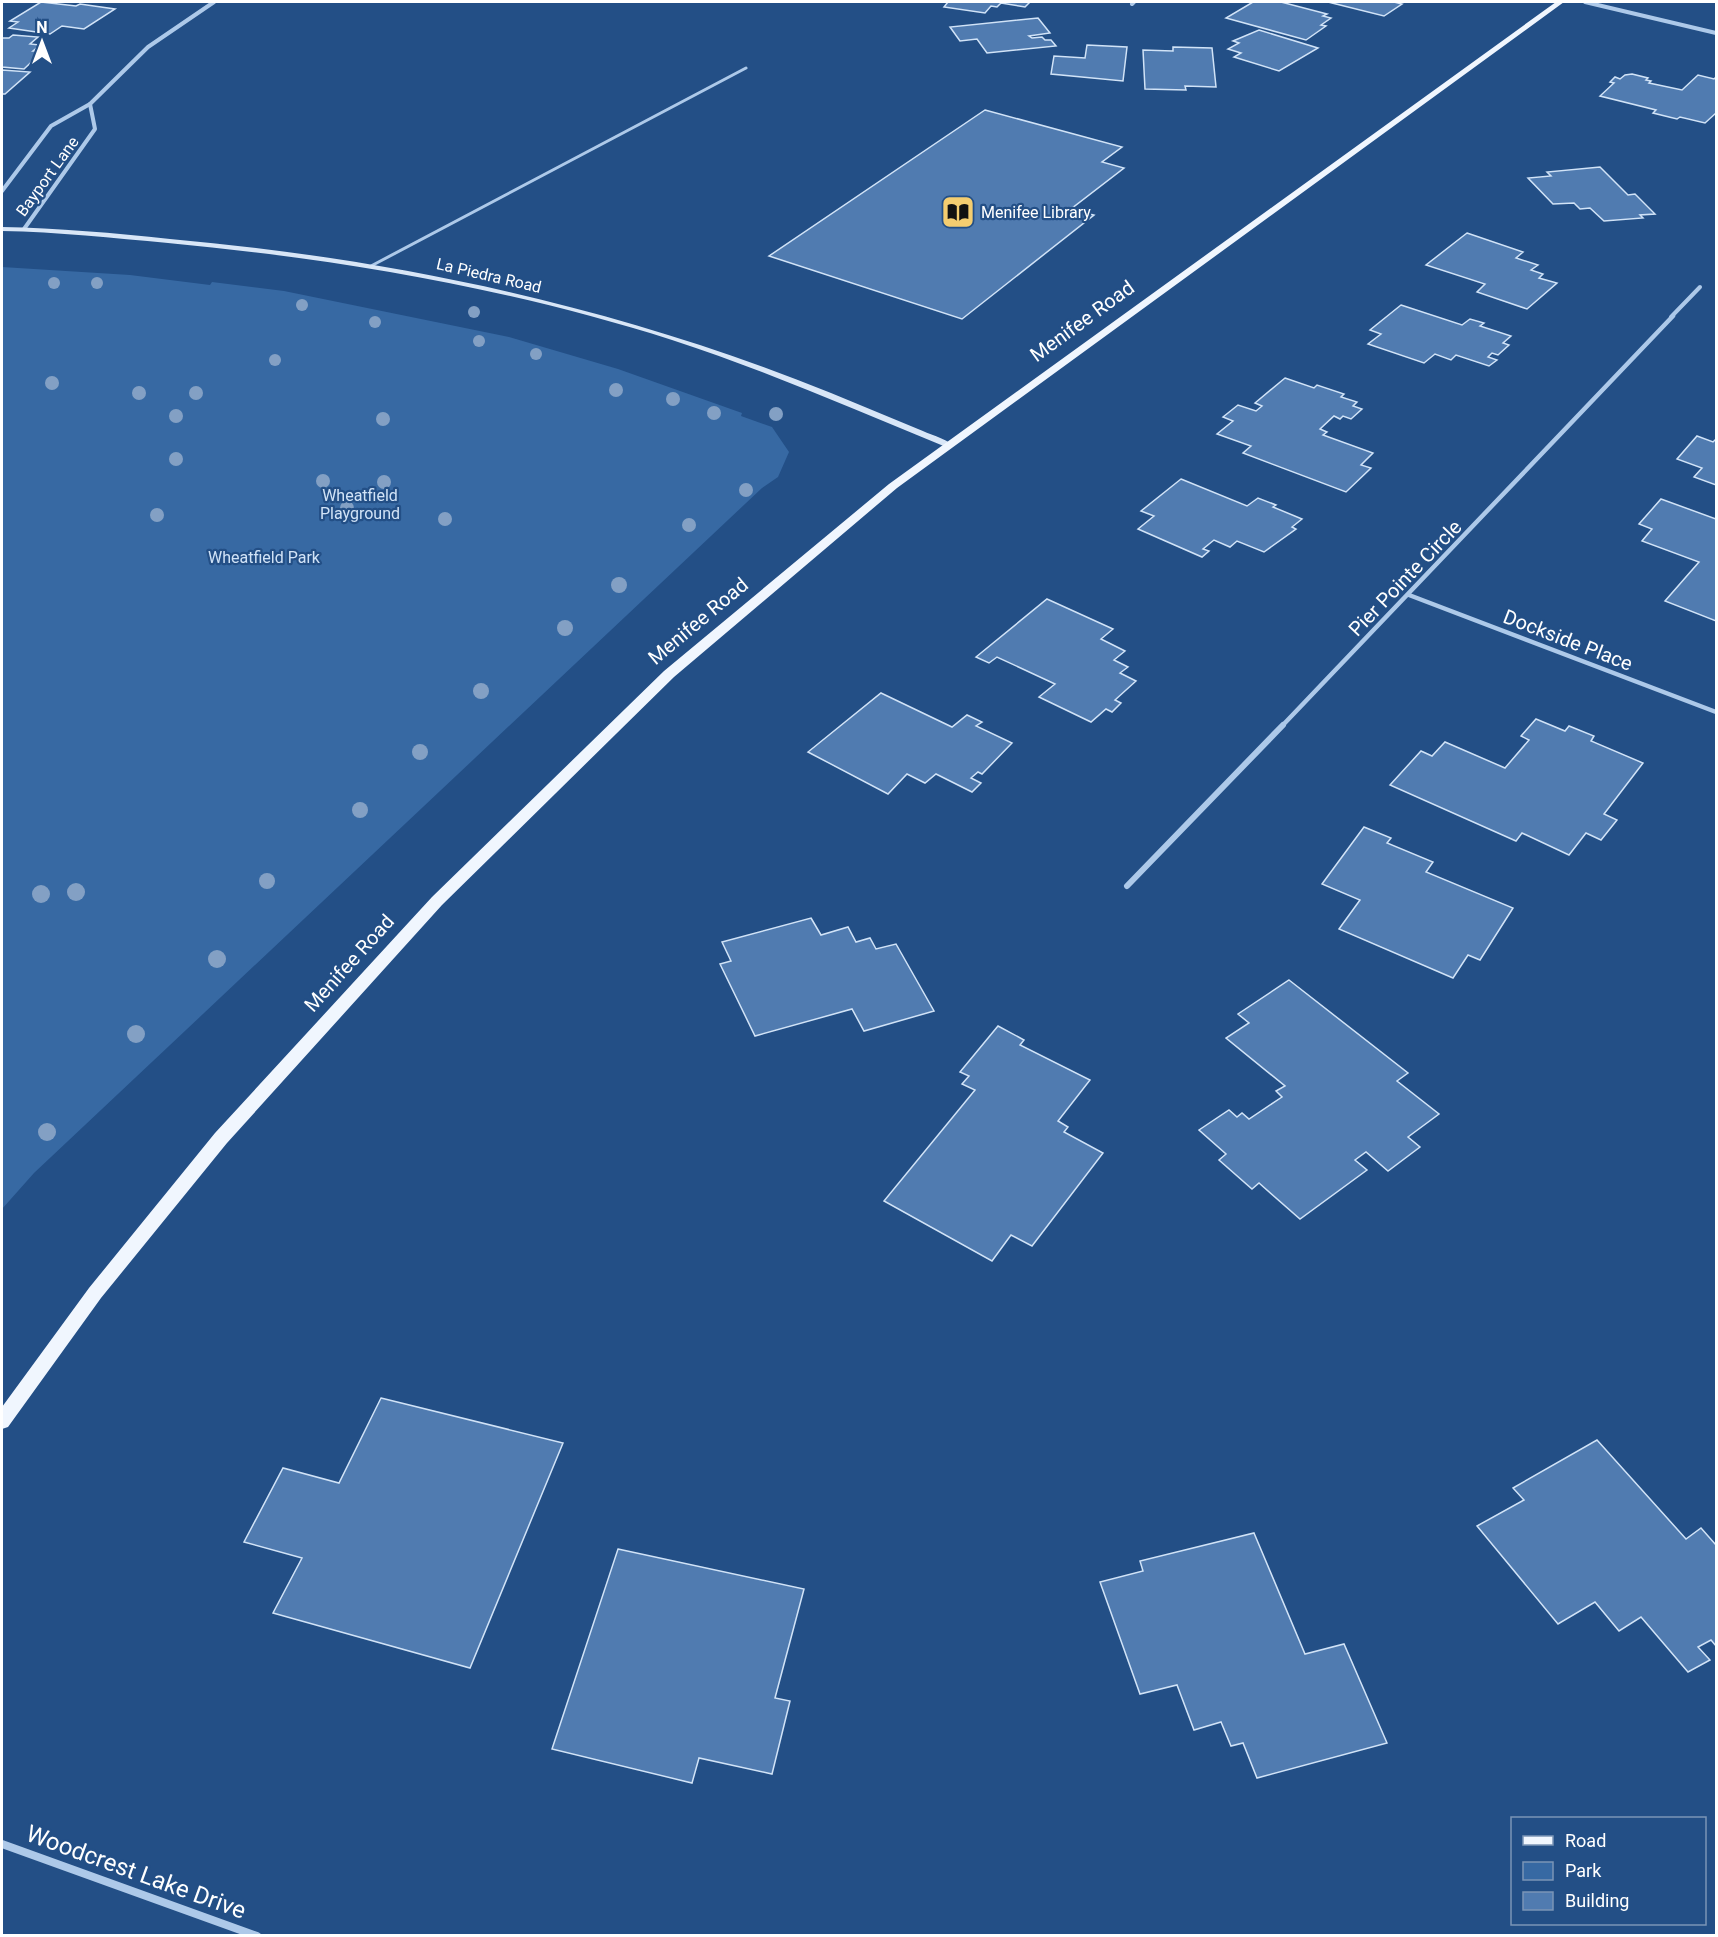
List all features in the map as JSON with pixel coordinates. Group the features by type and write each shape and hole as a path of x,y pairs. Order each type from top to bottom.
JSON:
{"main road":[{"name":"Menifee Road","path":"2,1421 95,1293 221,1138 437,901 669,674 893,486 1560,2"}],"street":[{"name":"Bayport Lane","path":"2,191 51,126 90,104 148,47 214,2"},
{"path":"1585,2 1716,33"},
{"name":"Bayport Lane","path":"24,229 95,129 90,104"},
{"name":"La Piedra Road","path":"2,229 251,248 443,279 574,309 674,338 771,372 949,445"},
{"name":"Pier Pointe Circle","path":"1127,886 1409,596 1700,287"},
{"name":"Dockside Place","path":"1409,596 1716,712"},
{"name":"Woodcrest Lake Drive","path":"2,1844 257,1935"}],"lane":[{"path":"371,266 746,68"}],"green space":[{"name":"Wheatfield Park","path":"2,267 130,275 284,291 509,337 618,369 742,413 741,416 772,427 789,452 778,477 762,488 34,1173 2,1209"}],"building":[{"path":"41,2 115,9 84,29 62,26 50,34 9,28 18,22 10,21"},
{"path":"948,2 1030,2 1025,7 1001,3 997,7 991,6 985,13 944,7"},
{"path":"1253,2 1281,2 1327,14 1323,16 1331,18 1321,25 1326,26 1306,40 1226,18"},
{"path":"1328,2 1394,2 1402,4 1384,16"},
{"path":"1038,18 1050,33 1029,36 1051,40 1056,46 987,53 977,39 960,41 950,27"},
{"path":"1259,30 1318,48 1279,71 1234,57 1241,53 1228,49 1239,43 1233,41"},
{"path":"13,35 38,37 30,44 40,45 33,51 43,51 24,69 2,67 2,38 9,38"},
{"path":"1087,45 1127,47 1123,81 1051,74 1054,56 1085,58"},
{"path":"1173,47 1212,48 1216,87 1185,86 1186,90 1145,89 1143,50 1173,51"},
{"path":"2,70 30,72 5,94 2,94"},
{"path":"1632,74 1648,78 1646,80 1651,81 1649,83 1682,90 1698,75 1714,79 1716,77 1716,113 1705,123 1680,117 1677,119 1653,113 1656,110 1600,96 1614,83 1610,82 1615,77 1620,79"},
{"name":"Menifee Library","path":"985,110 1122,147 1102,162 1124,168 1071,209 1094,215 962,319 769,256"},
{"path":"1600,167 1628,195 1635,194 1655,214 1640,215 1643,218 1604,221 1590,208 1580,209 1574,203 1553,204 1528,178 1551,176 1547,172"},
{"path":"1467,233 1523,252 1516,258 1538,265 1531,270 1543,274 1539,278 1557,283 1527,309 1477,292 1485,284 1426,265"},
{"path":"1401,305 1462,325 1470,319 1484,323 1480,326 1511,336 1503,343 1509,345 1498,355 1492,353 1488,357 1497,360 1489,366 1456,355 1451,360 1435,354 1424,363 1368,344 1381,334 1370,330"},
{"path":"1285,378 1314,388 1317,385 1344,394 1341,397 1357,402 1353,406 1362,409 1351,419 1343,416 1340,419 1334,416 1320,429 1327,432 1323,435 1373,453 1361,465 1371,468 1346,492 1243,453 1251,446 1217,434 1233,421 1223,417 1238,405 1256,411 1262,406 1255,403"},
{"path":"1697,436 1713,442 1716,439 1716,485 1694,477 1702,468 1677,459"},
{"path":"1181,479 1247,506 1258,498 1302,519 1292,527 1296,529 1264,552 1237,541 1230,547 1214,540 1203,549 1209,551 1202,557 1138,529 1154,516 1141,511"},
{"path":"1661,499 1716,519 1716,621 1665,601 1699,562 1642,541 1652,529 1639,524"},
{"path":"1047,599 1113,629 1101,639 1125,651 1114,660 1128,667 1120,673 1136,681 1115,700 1121,703 1112,712 1106,709 1091,722 1039,697 1055,684 997,657 989,663 976,657"},
{"path":"881,693 952,727 967,715 982,722 976,726 1012,743 982,774 978,772 971,778 981,783 972,792 936,774 925,783 907,774 888,794 808,752"},
{"path":"1536,719 1565,731 1569,726 1594,736 1591,741 1643,763 1604,814 1617,820 1601,840 1586,833 1569,855 1522,833 1516,841 1390,785 1421,751 1432,756 1445,742 1505,768 1529,740 1521,736"},
{"path":"1364,827 1391,838 1387,843 1433,862 1426,872 1513,908 1480,960 1468,955 1453,978 1339,929 1360,900 1322,884"},
{"path":"811,918 821,935 848,927 856,942 870,938 876,949 896,944 934,1011 864,1031 852,1009 755,1036 720,964 731,961 722,942"},
{"path":"1289,980 1408,1073 1397,1081 1439,1114 1408,1137 1420,1147 1388,1171 1366,1152 1355,1160 1367,1170 1300,1219 1259,1183 1252,1189 1219,1160 1226,1154 1199,1130 1229,1110 1237,1117 1242,1113 1249,1119 1282,1097 1276,1091 1285,1086 1226,1038 1249,1023 1238,1014"},
{"path":"998,1026 1024,1040 1020,1045 1090,1080 1058,1121 1068,1127 1064,1132 1103,1153 1032,1246 1011,1235 992,1261 884,1201 975,1090 962,1084 969,1076 960,1072"},
{"path":"381,1398 563,1443 470,1668 273,1613 302,1558 244,1542 283,1468 339,1483"},
{"path":"1597,1440 1686,1539 1701,1528 1716,1545 1716,1646 1711,1640 1698,1647 1710,1660 1688,1672 1641,1617 1619,1631 1595,1602 1558,1624 1477,1526 1524,1500 1513,1488"},
{"path":"1254,1533 1305,1654 1344,1644 1387,1743 1257,1778 1243,1743 1231,1746 1221,1722 1194,1730 1177,1685 1140,1694 1100,1582 1143,1571 1140,1561"},
{"path":"618,1549 804,1589 775,1698 790,1701 772,1774 699,1758 692,1783 552,1749"}],"place":[{"name":"Menifee Library","path":"958,212"}],"park label":[{"name":"Wheatfield Playground","path":"360,504"}]}
